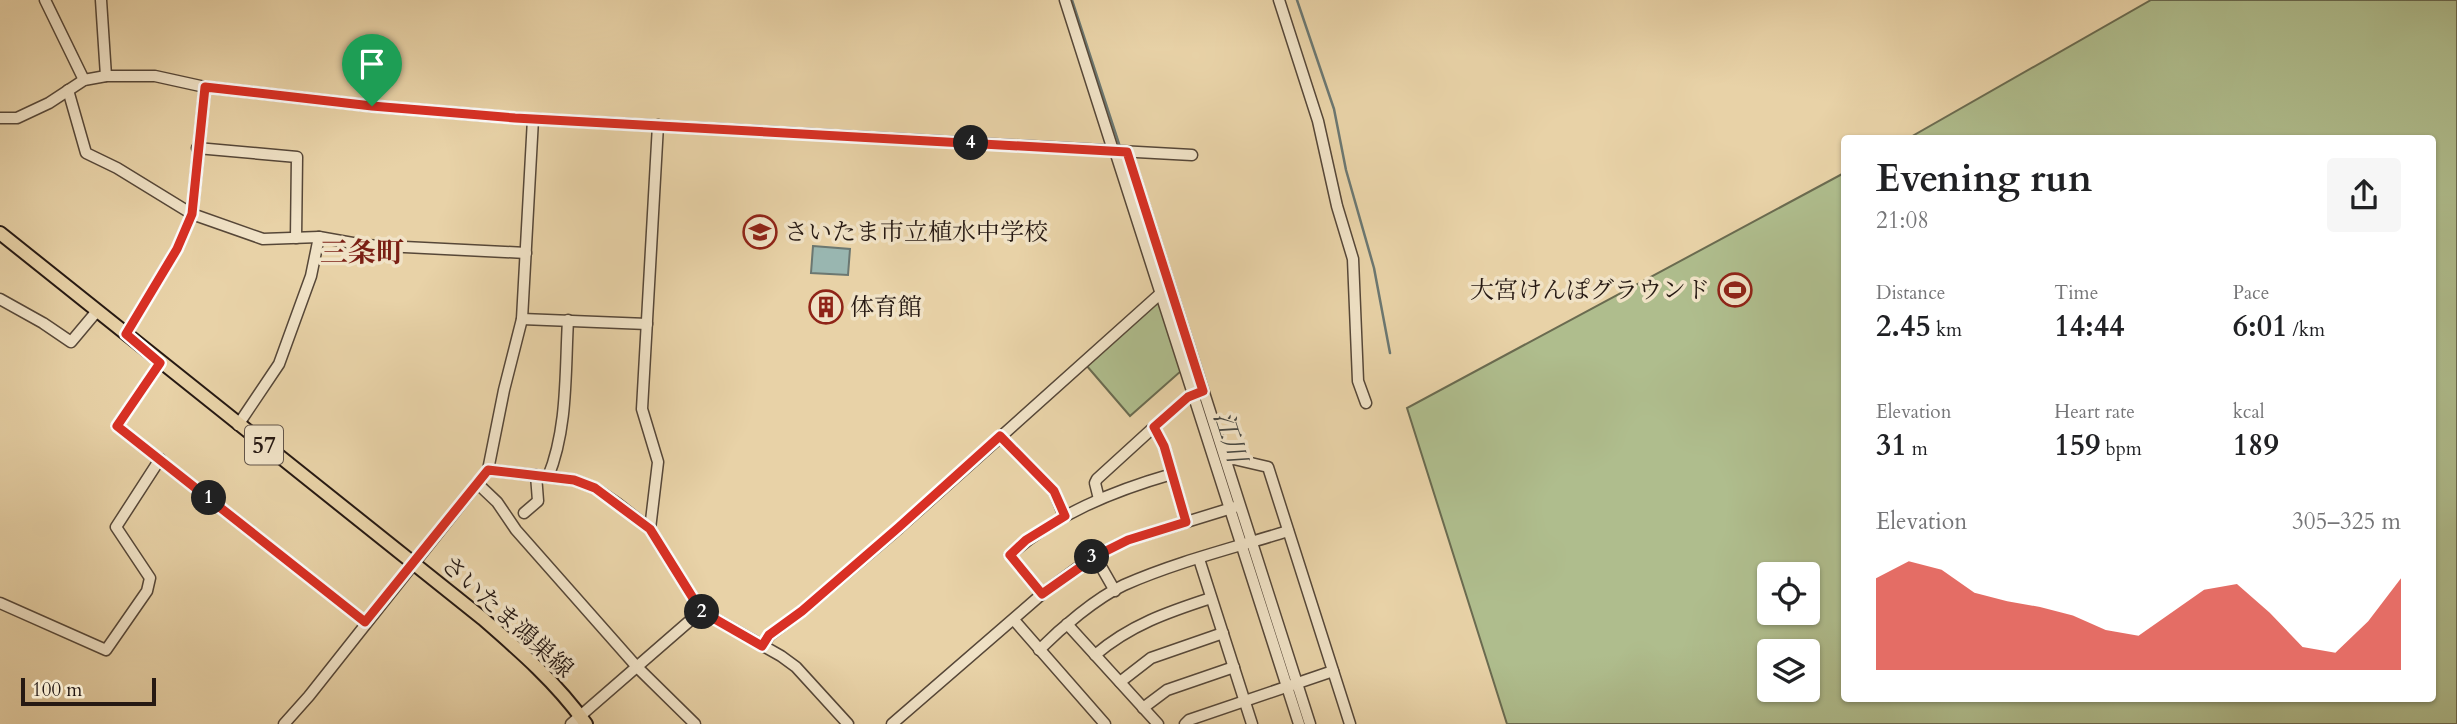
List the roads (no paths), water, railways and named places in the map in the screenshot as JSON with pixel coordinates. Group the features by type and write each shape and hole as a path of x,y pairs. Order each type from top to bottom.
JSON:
{"main road":[{"name":"さいたま鴻巣線","path":"0,233 525,655 579,721"}],"street":[{"path":"45,0 84,80"},
{"path":"101,0 106,76"},
{"path":"1065,0 1112,148 1121,151"},
{"path":"1279,0 1318,121 1336,206 1351,252 1358,381 1366,403"},
{"path":"0,118 17,118 49,103 84,80 106,76 155,76 205,87 372,106 533,119 1192,155"},
{"path":"126,334 177,249 192,214 205,87"},
{"path":"68,90 86,153 117,168 192,214 263,239 318,237 364,245 526,253"},
{"path":"284,724 488,470 522,318 533,119"},
{"path":"650,529 658,462 642,409 658,125"},
{"path":"197,148 296,157 296,238"},
{"path":"1121,151 1161,293 1226,457 1235,507"},
{"path":"1121,151 1292,684 1310,724"},
{"path":"238,425 279,364 311,276 318,237"},
{"path":"762,646 769,635 812,603 1161,293"},
{"path":"0,299 71,342 97,311"},
{"path":"522,318 648,324"},
{"path":"548,477 555,458 564,406 568,320"},
{"path":"160,363 117,426 365,622"},
{"path":"1099,499 1095,483 1097,479 1154,427 1198,392"},
{"path":"1154,427 1164,446 1186,522"},
{"path":"1000,436 1054,491 1065,516"},
{"path":"1226,457 1268,467 1350,724"},
{"path":"0,603 106,650 147,591 150,578 116,527 160,459"},
{"path":"488,470 574,480 595,488 650,529 701,611 796,667 848,724"},
{"path":"1042,594 1010,555 1026,540 1099,499 1172,474"},
{"path":"524,513 538,500 536,475"},
{"path":"477,483 497,502 516,530 637,667 695,724"},
{"path":"892,724 1042,594 1096,556 1128,540 1235,507"},
{"path":"1039,650 1067,624 1122,586 1287,531"},
{"path":"1096,556 1115,591"},
{"path":"1199,559 1252,724"},
{"path":"1095,655 1129,629 1146,620 1211,598"},
{"path":"579,721 701,611"},
{"path":"1014,620 1105,724"},
{"path":"1067,624 1158,724"},
{"path":"1120,682 1151,658 1223,633"},
{"path":"1143,708 1167,690 1234,667"},
{"path":"1185,724 1333,671"},
{"path":"1292,684 1299,724"}],"water":[{"path":"813,246 850,249 848,275 811,273"}],"waterway":[{"name":"江川","path":"1072,0 1120,147"},
{"path":"1297,0 1334,109 1346,170 1374,268 1390,353"},
{"name":"江川","path":"1122,154 1234,504"},
{"name":"江川","path":"1236,510 1245,541"},
{"name":"江川","path":"1247,547 1290,681"}],"place":[{"name":"さいたま市立植水中学校","path":"760,232"},
{"name":"大宮けんぽグラウンド","path":"1735,290"},
{"name":"体育館","path":"826,307"}],"district":[{"name":"三条町","path":"362,253"}]}
